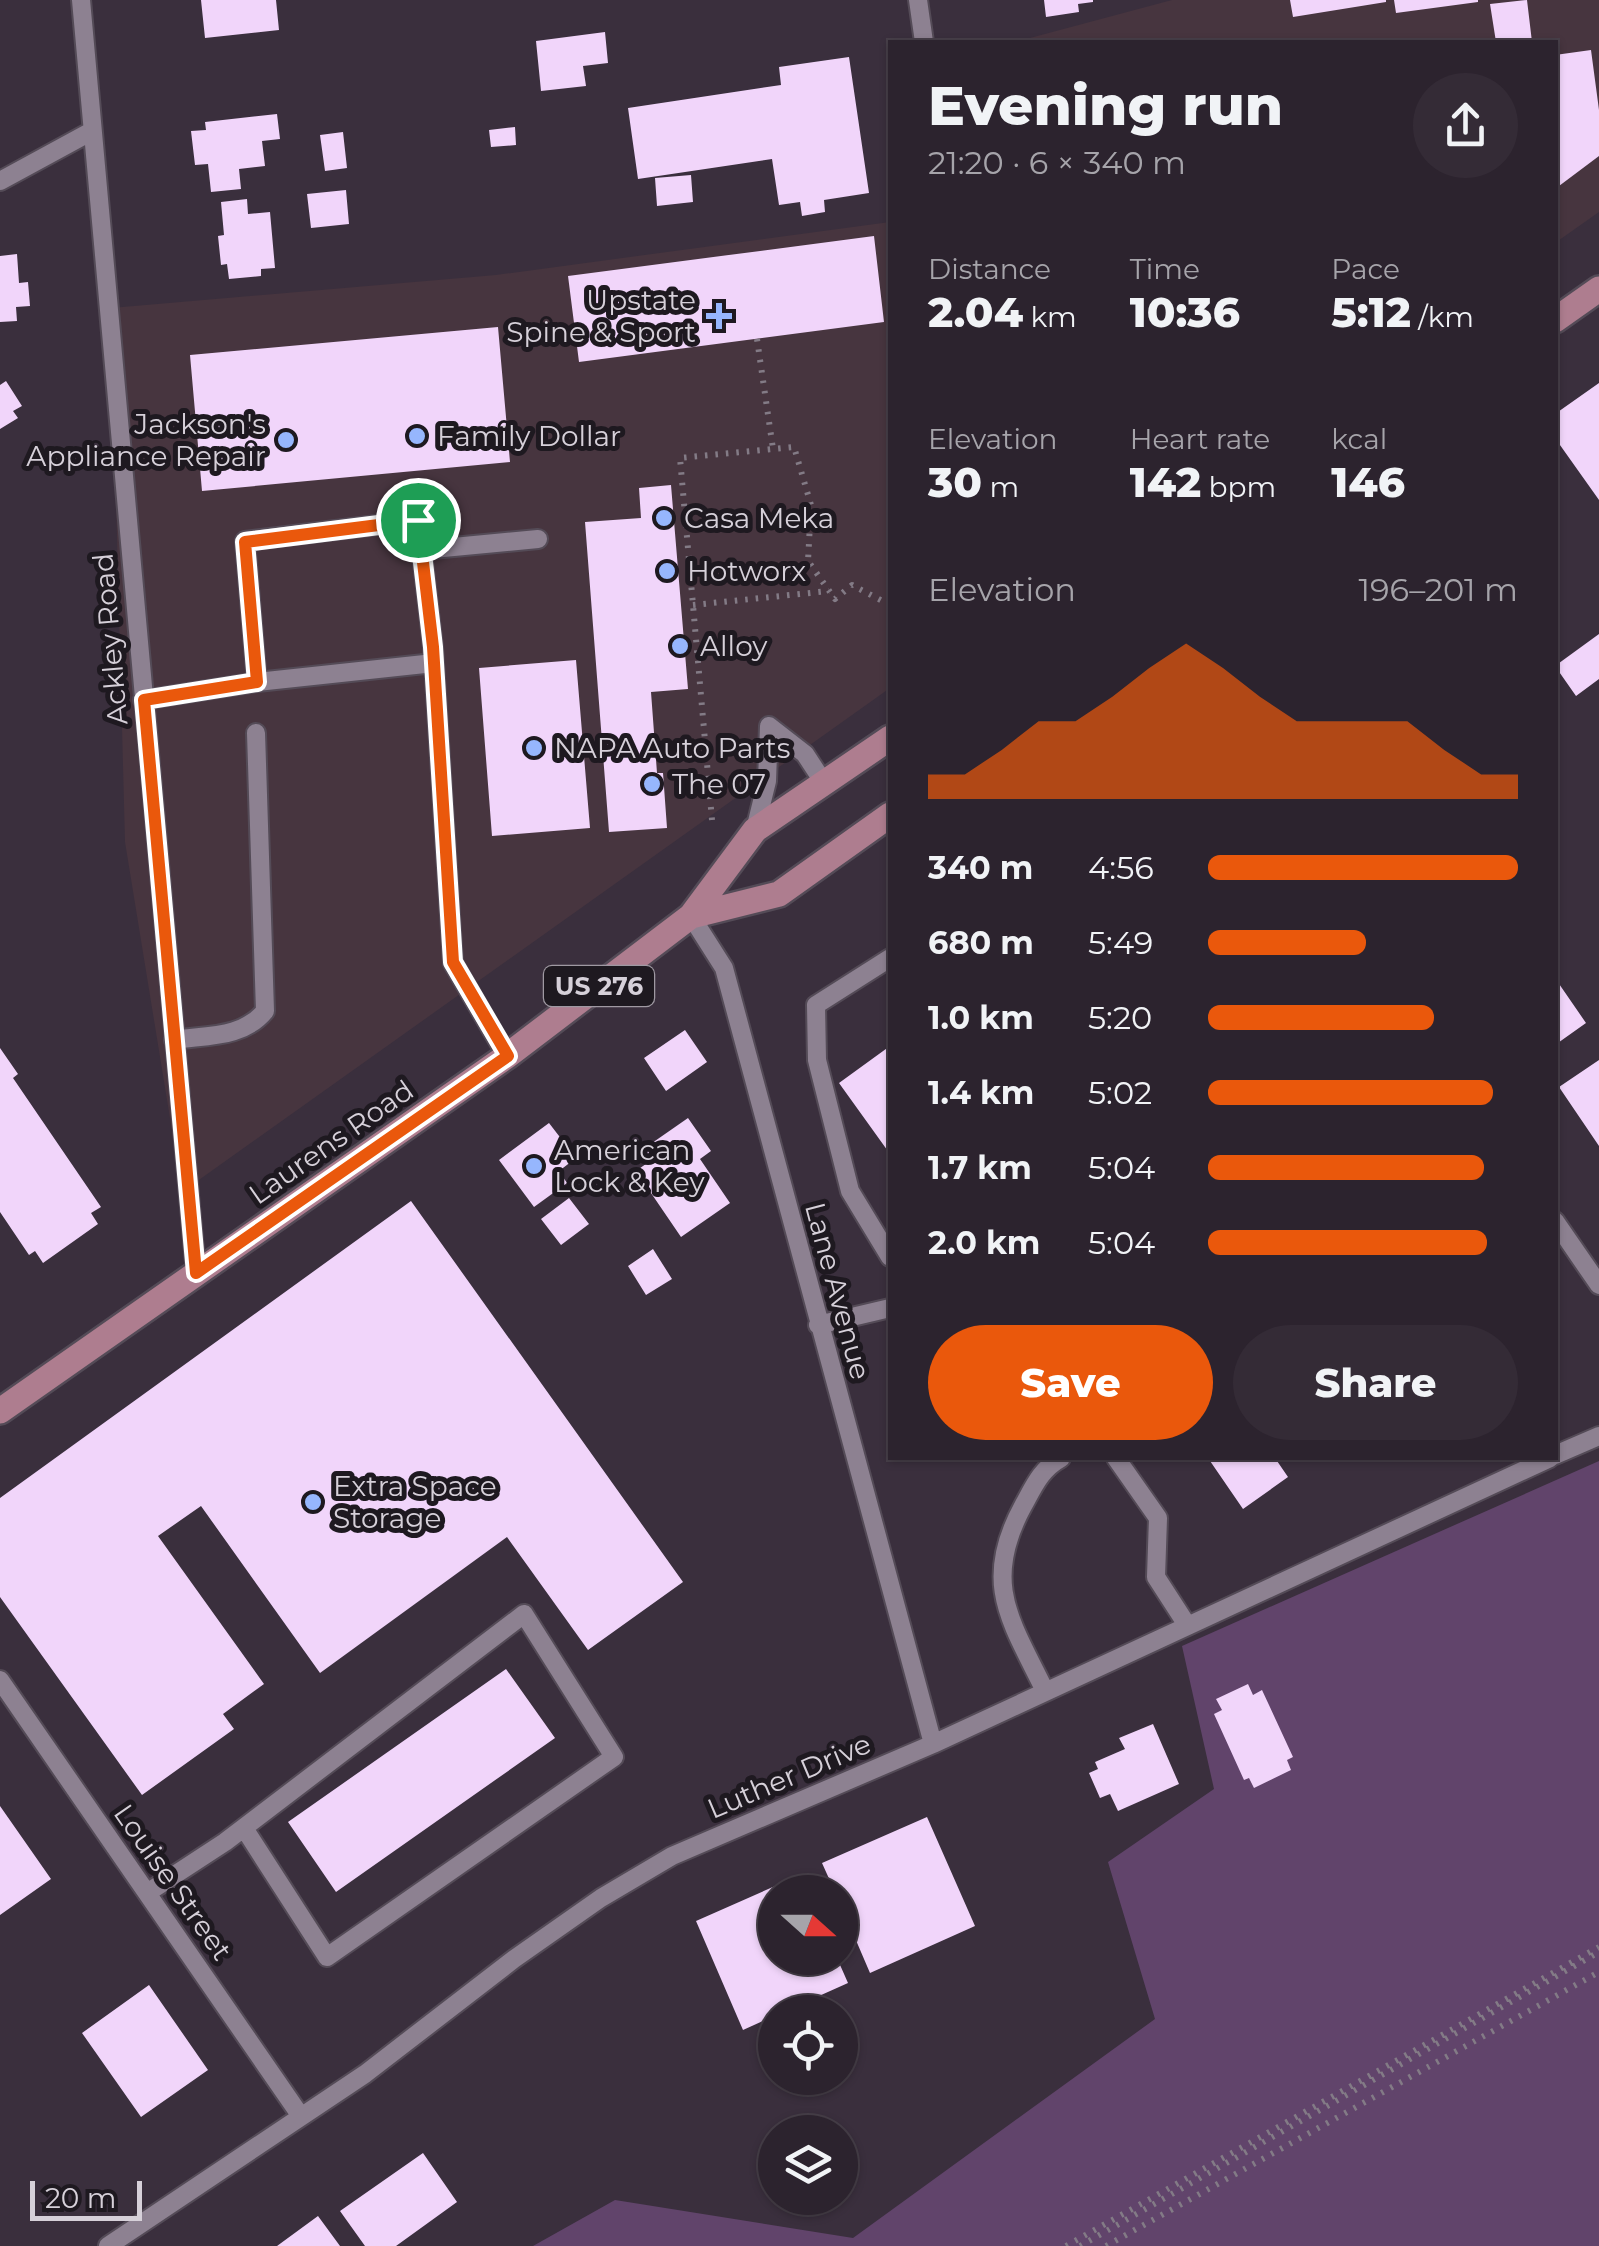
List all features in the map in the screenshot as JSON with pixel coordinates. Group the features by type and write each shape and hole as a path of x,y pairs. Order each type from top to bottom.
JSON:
{"main road":[{"path":"1558,318 1599,289"},
{"name":"Laurens Road","path":"0,1410 508,1056 692,916 755,830 888,739"},
{"name":"Laurens Road","path":"692,916 780,894 885,828"}],"street":[{"name":"Ackley Road","path":"81,0 196,1273"},
{"path":"918,0 924,40"},
{"path":"0,181 92,131"},
{"path":"257,682 245,542 418,520 434,663 453,962 508,1056"},
{"path":"422,550 538,539"},
{"path":"144,700 257,682 434,663"},
{"path":"755,830 767,782 768,726 805,754 824,783"},
{"path":"174,1040 240,1031 253,1026 265,1011 256,733"},
{"name":"Lane Avenue","path":"692,916 724,968 933,1744"},
{"path":"888,959 816,1005 818,1060 850,1191 888,1254"},
{"path":"1558,1225 1599,1284"},
{"path":"818,1325 888,1308"},
{"name":"Luther Drive","path":"1558,1453 1599,1436"},
{"path":"1045,1692 1006,1609 1000,1572 1017,1518 1044,1467 1056,1460"},
{"path":"1117,1460 1158,1518 1156,1577 1187,1625"},
{"name":"Luther Drive","path":"108,2246 365,2074 514,1959 658,1864 933,1744 1543,1460"},
{"path":"147,1893 244,1828 524,1614 614,1758 327,1957 244,1828"},
{"name":"Louise Street","path":"0,1680 300,2115"}],"path":[{"path":"758,338 773,449"},
{"path":"712,820 680,458 794,447 811,505 808,562 834,599 852,586 888,604"},
{"path":"693,606 829,591"},
{"path":"1066,2246 1599,1950"},
{"path":"1080,2246 1599,1950"},
{"path":"1106,2246 1599,1972"}],"shaded area":[{"path":"1172,0 1599,0 1599,212 1558,241 1558,40 1022,40"},
{"path":"888,222 888,689 182,1192 125,842 111,308 496,275"},
{"path":"1599,1461 1599,2246 533,2246 615,2200 853,2238 1155,2019 1108,1862 1214,1789 1182,1646"}],"building":[{"path":"201,0 276,0 279,30 205,38"},
{"path":"1044,0 1093,2 1078,4 1079,12 1046,17"},
{"path":"1290,0 1386,0 1386,2 1293,17"},
{"path":"1394,0 1478,0 1478,2 1396,13"},
{"path":"1527,0 1532,40 1496,40 1490,4"},
{"path":"605,32 608,63 583,66 586,86 541,91 536,41"},
{"path":"1591,50 1599,110 1599,156 1558,187 1558,55"},
{"path":"849,57 869,193 824,200 825,212 802,216 800,202 779,205 772,159 638,179 628,108 781,85 779,67"},
{"path":"277,114 280,139 262,141 265,166 239,169 241,189 211,192 208,164 195,165 191,131 206,130 205,122"},
{"path":"515,127 516,145 491,147 489,130"},
{"path":"343,132 347,168 325,171 320,135"},
{"path":"691,175 693,202 657,206 655,178"},
{"path":"346,190 349,224 311,228 307,194"},
{"path":"247,199 248,214 270,212 275,268 261,269 261,276 229,279 227,264 221,265 221,202"},
{"path":"874,236 884,322 579,362 568,276"},
{"path":"17,254 19,283 28,282 30,306 16,307 17,321 0,322 0,256"},
{"path":"498,327 510,462 202,491 190,355"},
{"path":"6,381 22,406 13,411 18,418 0,429 0,385"},
{"path":"1599,383 1599,500 1558,442 1558,412"},
{"path":"671,485 688,689 651,692 657,773 663,773 667,828 609,832 585,522 641,518 639,488"},
{"path":"1599,634 1599,679 1576,696 1558,670 1558,664"},
{"name":"NAPA Auto Parts","path":"576,660 590,828 492,836 479,668"},
{"path":"1558,982 1586,1023 1558,1043"},
{"path":"685,1030 707,1062 666,1091 644,1058"},
{"path":"888,1047 888,1151 839,1083"},
{"path":"0,1048 18,1074 13,1078 101,1207 91,1213 98,1224 43,1263 35,1251 29,1255 0,1212"},
{"path":"1599,1060 1599,1146 1559,1087"},
{"path":"688,1118 711,1151 700,1159 730,1203 681,1237 636,1171 650,1161 642,1150"},
{"name":"American Lock & Key","path":"549,1123 576,1158 559,1171 567,1183 534,1207 499,1160"},
{"path":"569,1198 589,1224 561,1245 541,1219"},
{"name":"Extra Space Storage","path":"411,1201 683,1582 588,1650 507,1537 320,1673 201,1506 158,1536 264,1684 223,1714 234,1729 142,1795 0,1597 0,1498"},
{"path":"653,1249 672,1279 646,1295 628,1266"},
{"path":"1209,1460 1276,1460 1288,1477 1243,1509"},
{"path":"506,1669 555,1738 336,1892 288,1822"},
{"path":"1248,1684 1253,1695 1262,1690 1293,1757 1287,1760 1291,1770 1254,1788 1249,1778 1244,1780 1214,1714 1222,1710 1216,1699"},
{"path":"1153,1724 1179,1784 1118,1811 1110,1794 1100,1798 1089,1773 1098,1769 1095,1762 1125,1749 1119,1738"},
{"path":"0,1806 51,1879 0,1915"},
{"path":"927,1817 975,1926 870,1973 858,1945 858,1875 827,1875 822,1863"},
{"path":"758,1894 758,1975 844,1975 848,1983 821,1995 758,1995 758,2023 743,2030 696,1921"},
{"path":"149,1985 208,2070 141,2117 82,2033"},
{"path":"423,2153 457,2202 396,2246 365,2246 340,2211"},
{"path":"318,2216 340,2246 277,2246"}],"place":[{"name":"Upstate Spine & Sport","path":"719,316"},
{"name":"Family Dollar","path":"417,436"},
{"name":"Jackson's Appliance Repair","path":"286,440"},
{"name":"Casa Meka","path":"664,518"},
{"name":"Hotworx","path":"667,571"},
{"name":"Alloy","path":"680,646"},
{"name":"NAPA Auto Parts","path":"534,748"},
{"name":"The 07","path":"652,784"},
{"name":"American Lock & Key","path":"534,1166"},
{"name":"Extra Space Storage","path":"313,1502"}],"route":[{"path":"418,520 433,647 453,962 508,1056 196,1273 144,700 257,682 245,542 418,520"}]}
